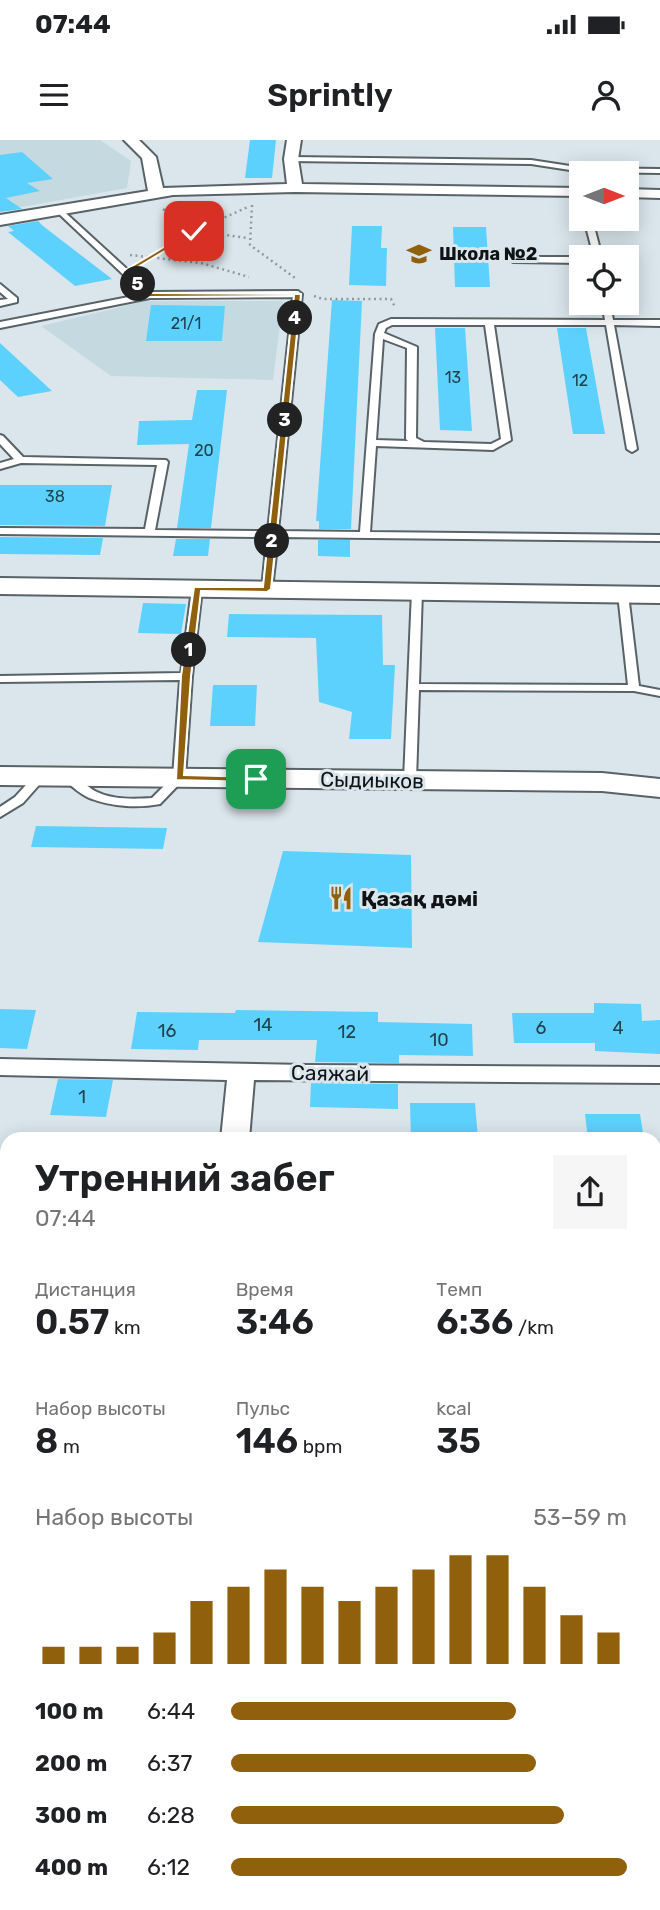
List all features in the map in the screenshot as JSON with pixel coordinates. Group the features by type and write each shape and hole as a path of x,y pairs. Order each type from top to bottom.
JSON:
{"street":[{"path":"131,140 149,157 149,193"},
{"path":"294,140 290,159 295,188"},
{"path":"0,220 149,193 295,188 569,192"},
{"path":"639,193 660,194"},
{"path":"0,587 660,594"},
{"name":"Сыдиыков","path":"0,776 602,782 660,788"},
{"name":"Саяжай","path":"0,1067 660,1075"},
{"path":"236,1132 242,1071"}],"lane":[{"path":"290,159 531,162 583,170 660,171"},
{"path":"59,209 150,295"},
{"path":"516,260 569,260"},
{"path":"0,287 13,300 0,303"},
{"path":"0,325 150,295 298,294 267,589"},
{"path":"608,315 632,449"},
{"path":"365,535 379,334 382,326 391,322 660,323"},
{"path":"372,443 493,447 506,440 489,322"},
{"path":"379,334 412,347 411,439 426,445"},
{"path":"0,438 20,460"},
{"path":"0,466 20,460 163,462 149,533"},
{"path":"0,531 660,538"},
{"path":"179,778 186,676 197,589"},
{"path":"410,780 417,592"},
{"path":"623,594 634,688"},
{"path":"0,678 186,676"},
{"path":"415,687 634,688 660,693"},
{"path":"0,813 54,777"}],"path":[{"path":"243,189 252,205 254,217 248,237 250,245 302,283"},
{"path":"149,193 194,231 248,237"},
{"path":"126,272 194,231 252,205"},
{"path":"104,251 201,263 250,277"},
{"path":"312,293 323,299 391,299 398,314"}],"shaded area":[{"path":"0,140 100,140 131,161 127,188 0,211"},
{"path":"146,301 283,301 273,380 111,376 41,326"}],"building":[{"path":"250,140 276,140 272,178 245,178"},
{"path":"22,152 53,179 27,183 40,191 6,198 22,209 0,212 0,155"},
{"path":"38,221 112,279 75,286 8,232 14,231 8,226"},
{"path":"352,226 382,226 381,248 387,248 386,286 349,285"},
{"path":"453,227 486,227 490,287 455,287"},
{"path":"332,300 362,301 351,529 319,529 319,521 316,521"},
{"path":"151,305 225,306 222,341 146,341"},
{"path":"435,328 465,328 472,431 440,430"},
{"path":"557,328 586,328 605,434 573,434"},
{"path":"0,343 52,391 18,397 0,380"},
{"path":"197,390 227,390 211,528 177,528 189,444 137,445 139,421 192,420"},
{"path":"0,485 112,485 105,526 0,525"},
{"path":"0,537 103,538 100,555 0,554"},
{"path":"176,539 210,539 208,556 173,556"},
{"path":"318,540 350,540 350,557 318,556"},
{"path":"143,603 186,604 181,634 138,633"},
{"path":"229,614 382,615 383,665 395,665 391,739 349,739 352,712 319,702 316,638 227,637"},
{"path":"213,685 257,685 255,726 210,726"},
{"path":"36,826 167,828 163,849 31,847"},
{"name":"Қазақ дәмі","path":"283,851 411,855 412,948 258,942"},
{"path":"594,1003 641,1004 642,1021 660,1020 660,1054 595,1051 595,1043 514,1043 512,1013 594,1013"},
{"path":"0,1009 36,1010 27,1049 0,1048"},
{"path":"236,1010 378,1012 378,1022 472,1024 473,1056 399,1055 399,1063 315,1062 317,1040 199,1040 198,1050 131,1049 137,1012 235,1013"},
{"path":"58,1079 113,1080 106,1117 50,1115"},
{"path":"311,1083 398,1084 398,1109 310,1107"},
{"path":"410,1103 475,1103 477,1132 411,1132"},
{"path":"585,1114 640,1114 643,1132 587,1132"}],"place":[{"name":"Школа №2","path":"419,254"},
{"name":"Қазақ дәмі","path":"341,898"}],"route":[{"path":"194,231 126,272 150,295 298,294 267,589 197,589 186,676 179,778 256,779"}]}
